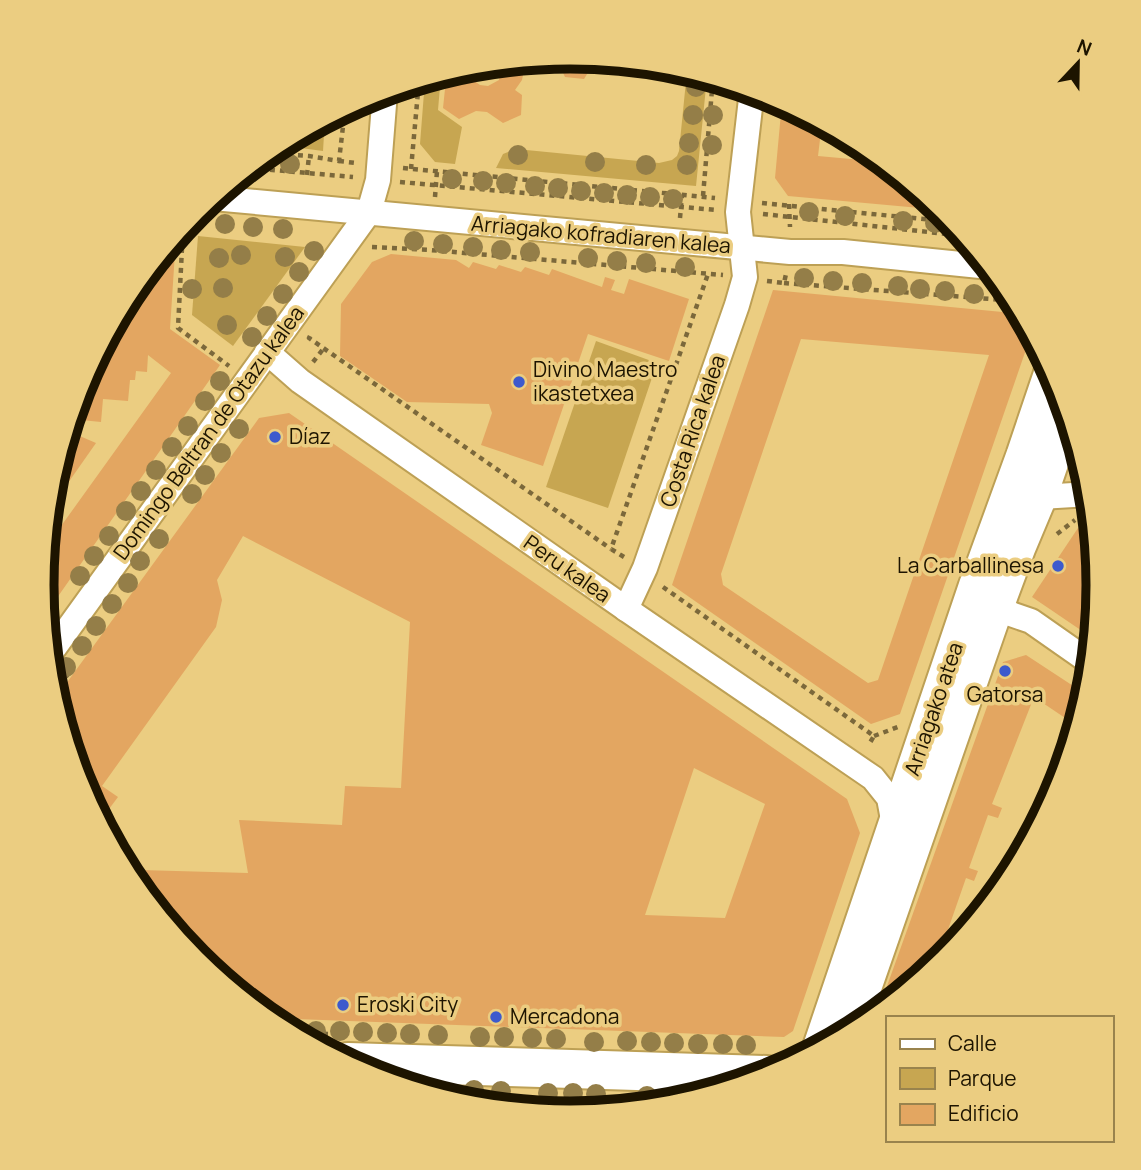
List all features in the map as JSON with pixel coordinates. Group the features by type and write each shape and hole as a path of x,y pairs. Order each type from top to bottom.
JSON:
{"main road":[{"name":"Arriagako atea","path":"824,1035 975,587 1046,386"},
{"name":"Arriagako atea","path":"855,1015 996,609 1063,431"},
{"path":"361,1057 737,1074"}],"street":[{"name":"Costa Rica kalea","path":"626,610 645,568 745,277 738,206 751,101"},
{"path":"369,212 377,180 384,104"},
{"name":"Arriagako kofradiaren kalea","path":"227,199 742,248 843,252 976,266"},
{"name":"Domingo Beltran de Otazu kalea","path":"58,642 238,373 267,352 369,212"},
{"name":"Peru kalea","path":"267,352 300,381 626,610 864,772 889,798 894,826"},
{"path":"1023,455 1032,492 1040,497 1079,495"},
{"path":"996,609 1031,621 1081,656"},
{"path":"864,772 891,778 936,764 946,753"}],"path":[{"path":"703,196 712,89"},
{"path":"418,92 411,169 703,196 789,217 949,234"},
{"path":"287,154 339,161 344,121"},
{"path":"264,169 738,206 789,204 936,220"},
{"path":"785,283 790,252 789,204"},
{"path":"182,245 178,328 238,373"},
{"path":"369,247 674,271"},
{"path":"611,549 708,274"},
{"path":"767,281 1001,300"},
{"path":"309,338 611,549 665,578 663,588 874,736 864,772"},
{"path":"236,355 238,373"}],"green space":[{"path":"686,82 706,87 696,186 496,168 503,154 516,149 659,163 672,160 679,151"},
{"path":"440,85 438,110 462,127 455,164 435,162 420,144 424,90"},
{"path":"324,131 323,151 297,148"},
{"path":"198,236 305,247 233,346 192,315"},
{"path":"596,341 657,363 608,508 546,487"}],"building":[{"path":"561,69 590,70 584,79 565,77"},
{"path":"521,71 522,80 515,90 522,95 521,115 503,123 487,112 476,111 459,119 443,108 445,89 452,86 451,83 471,79 480,85 488,86 499,80 500,74"},
{"path":"781,114 821,134 818,156 863,160 923,208 788,196 775,178"},
{"path":"175,254 170,329 220,365 54,601 57,531 171,373 148,355 147,372 136,371 135,380 130,380 128,401 103,399 101,422 82,420 107,357 141,298"},
{"name":"Divino Maestro ikastetxea","path":"391,254 456,260 469,268 473,262 496,269 499,265 521,272 525,267 549,275 552,269 602,287 605,277 615,280 611,290 624,294 629,279 689,299 669,361 588,334 543,466 481,445 492,413 489,404 407,402 340,356 341,304 372,262"},
{"path":"773,290 1009,313 1028,345 900,714 871,724 672,585","holes":["801,339 989,355 878,680 868,683 723,585 721,574"]},
{"path":"289,413 847,799 860,833 793,1031 784,1037 292,1019 256,995 205,950 140,870 248,873 239,820 342,825 345,786 401,788 410,622 243,536 217,580 222,600 216,627 102,786 118,797 107,812 82,751 64,686 259,418","holes":["694,768 765,804 725,918 645,915"]},
{"path":"77,435 96,443 63,490"},
{"path":"1078,528 1084,532 1087,585 1084,633 1032,597"},
{"path":"1026,655 1076,688 1069,720 1034,697 992,804 1002,808 998,818 988,815 969,868 978,871 974,881 966,878 944,941 883,996 1003,662"}],"place":[{"name":"Divino Maestro ikastetxea","path":"519,382"},
{"name":"Díaz","path":"275,437"},
{"name":"La Carballinesa","path":"1058,566"},
{"name":"Gatorsa","path":"1005,671"},
{"name":"Eroski City","path":"343,1005"},
{"name":"Mercadona","path":"496,1017"}]}
